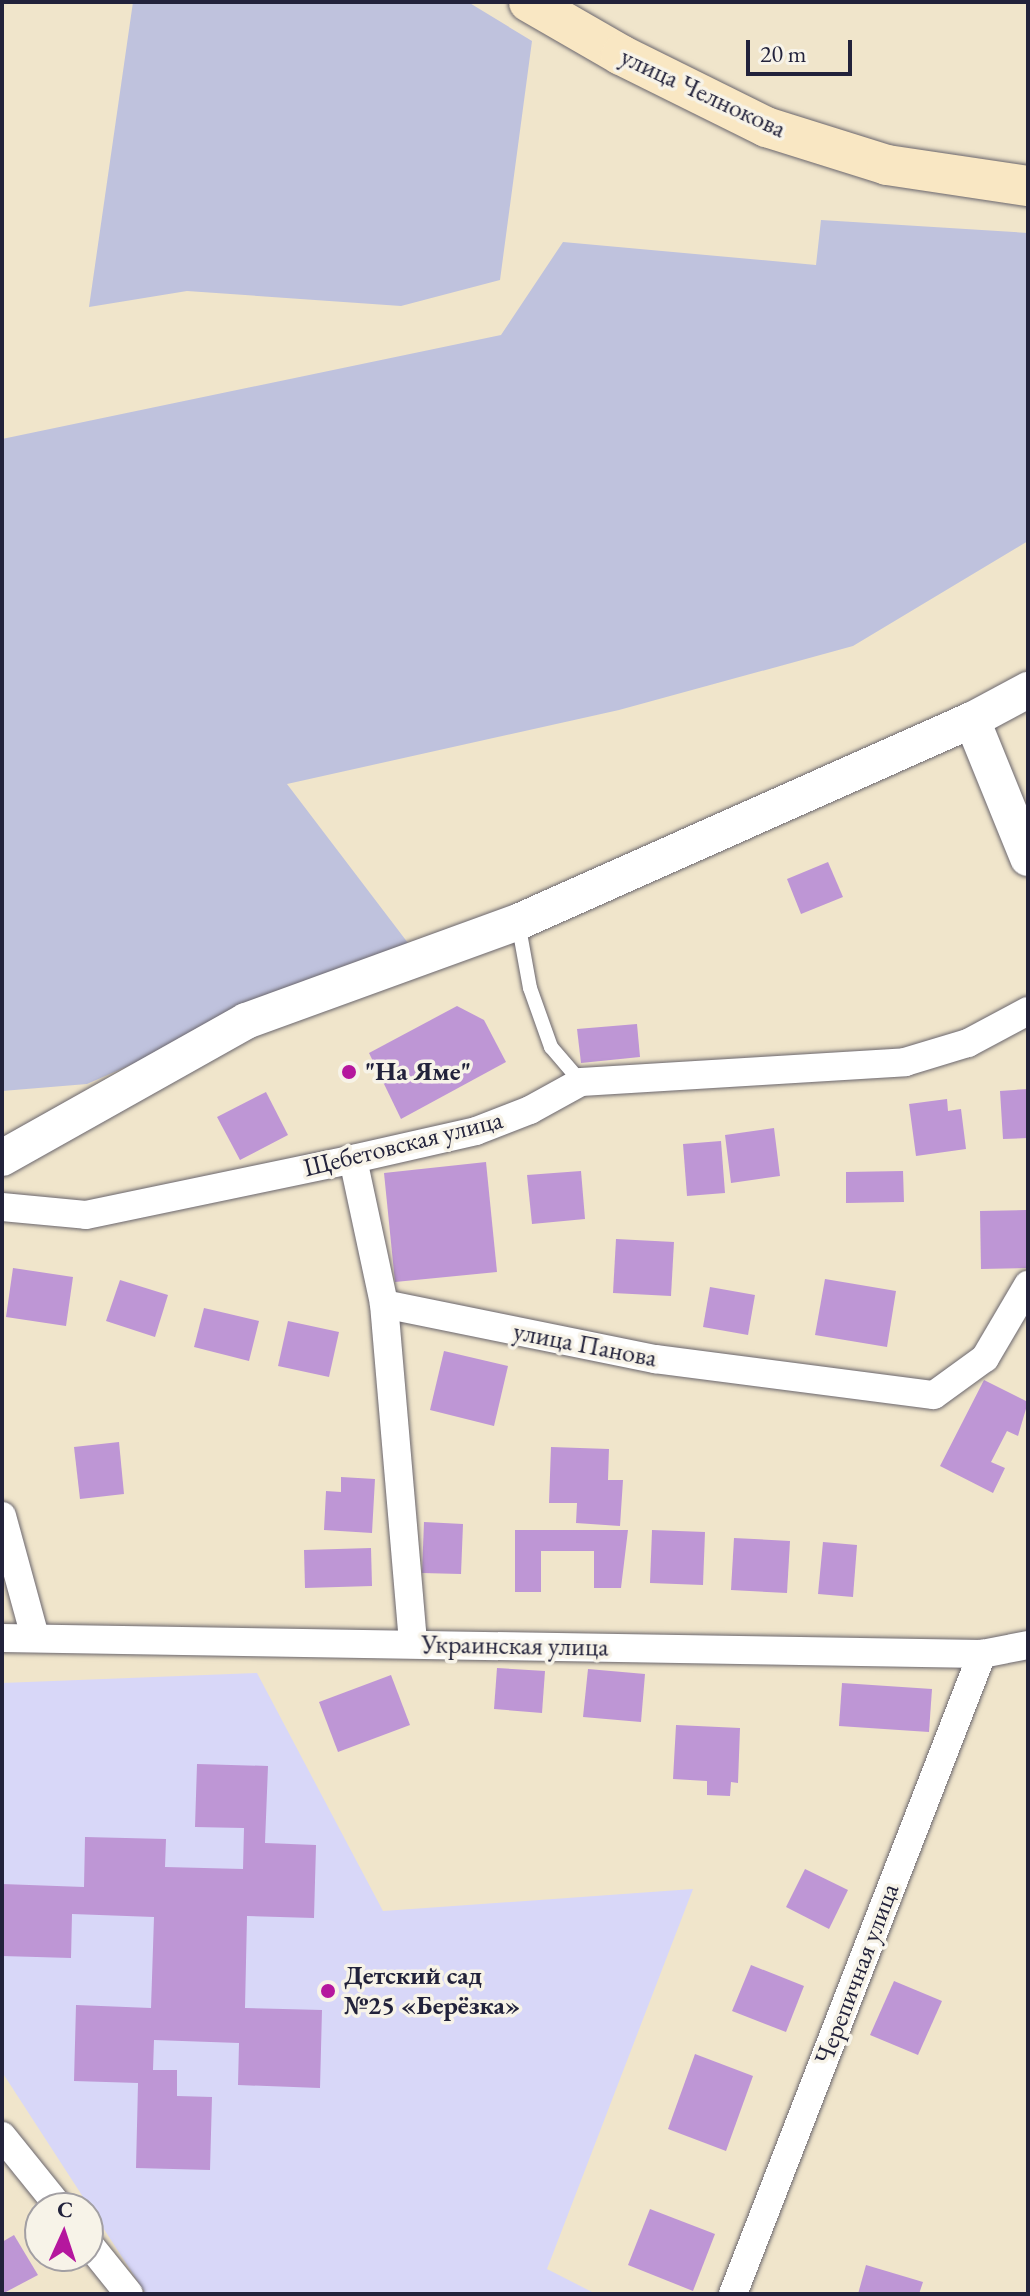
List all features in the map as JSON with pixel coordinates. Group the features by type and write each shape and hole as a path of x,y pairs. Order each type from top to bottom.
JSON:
{"main road":[{"name":"улица Челнокова","path":"529,2 621,55 766,127 887,165 1028,186"}],"street":[{"path":"2,1158 246,1021 518,922 972,720 1028,690"},
{"path":"972,720 1028,858"},
{"name":"Щебетовская улица","path":"2,1207 86,1215 353,1159 476,1131 530,1110 581,1082 905,1062 968,1043 1028,1011"},
{"path":"353,1159 384,1304 413,1644"},
{"name":"улица Панова","path":"384,1304 655,1359 934,1395 985,1358 1028,1285"},
{"path":"2,1516 35,1637"},
{"name":"Украинская улица","path":"2,1638 982,1654 1028,1645"},
{"name":"Черепичная улица","path":"733,2294 982,1654"},
{"path":"2,2136 47,2192"},
{"path":"104,2263 129,2294"}],"lane":[{"path":"518,922 530,988 551,1047 581,1082"}],"shaded area":[{"path":"133,2 468,2 532,41 500,280 401,306 187,291 89,307"},
{"path":"821,220 1028,233 1028,541 853,646 619,710 287,784 408,943 87,1084 2,1091 2,439 501,335 563,242 816,265"},
{"name":"Детский сад №25 «Берёзка»","path":"257,1673 383,1911 693,1889 547,2269 596,2294 146,2294 104,2229 104,2192 80,2192 2,2072 2,1683"}],"building":[{"path":"828,862 843,897 801,914 787,879"},
{"path":"457,1006 484,1020 506,1062 401,1119 369,1053"},
{"path":"637,1024 640,1057 581,1063 577,1029"},
{"path":"1028,1089 1028,1138 1003,1139 1000,1091"},
{"path":"266,1092 288,1135 240,1160 217,1117"},
{"path":"947,1099 948,1111 961,1109 966,1149 916,1156 909,1104"},
{"path":"774,1128 780,1176 731,1183 725,1135"},
{"path":"721,1141 725,1193 687,1196 683,1144"},
{"path":"486,1162 497,1272 395,1282 384,1173"},
{"path":"581,1171 585,1219 532,1224 527,1175"},
{"path":"903,1171 904,1202 846,1203 846,1172"},
{"path":"1026,1210 1027,1268 981,1269 980,1211"},
{"path":"616,1239 674,1242 671,1296 613,1293"},
{"path":"13,1268 73,1277 66,1326 6,1317"},
{"path":"825,1279 896,1291 887,1347 815,1335"},
{"path":"120,1280 168,1295 155,1337 106,1321"},
{"path":"710,1287 755,1295 748,1335 703,1327"},
{"path":"204,1308 259,1321 249,1361 194,1347"},
{"path":"288,1321 339,1332 329,1377 278,1366"},
{"path":"444,1351 508,1366 494,1426 430,1410"},
{"path":"984,1380 1028,1402 1018,1436 1007,1431 991,1462 1005,1468 993,1493 940,1466"},
{"path":"119,1442 124,1494 80,1499 74,1447"},
{"path":"551,1447 609,1449 608,1480 623,1480 620,1526 576,1523 577,1503 549,1503"},
{"path":"341,1477 375,1479 372,1533 324,1530 326,1491 341,1492"},
{"path":"424,1522 463,1524 461,1574 422,1573"},
{"path":"515,1530 628,1530 621,1588 594,1588 594,1551 541,1551 541,1592 515,1592"},
{"path":"652,1530 705,1532 703,1585 650,1583"},
{"path":"734,1538 790,1541 787,1593 731,1590"},
{"path":"823,1542 857,1545 853,1597 818,1594"},
{"path":"371,1548 372,1586 305,1588 304,1550"},
{"path":"497,1668 545,1671 542,1713 494,1709"},
{"path":"588,1669 645,1674 641,1722 583,1717"},
{"path":"391,1675 410,1725 338,1752 319,1702"},
{"path":"842,1683 932,1689 929,1732 839,1726"},
{"path":"676,1725 740,1728 738,1783 731,1782 730,1796 707,1795 707,1781 673,1779"},
{"path":"197,1764 268,1766 265,1843 316,1845 314,1918 247,1916 245,2008 322,2010 320,2088 238,2085 239,2043 154,2040 153,2070 177,2070 177,2096 212,2097 210,2170 136,2168 138,2083 74,2081 76,2005 151,2008 154,1917 72,1914 71,1958 2,1956 2,1884 84,1887 85,1837 166,1839 165,1867 243,1869 244,1828 195,1827"},
{"path":"805,1869 848,1890 829,1929 786,1907"},
{"path":"751,1965 804,1986 786,2032 732,2011"},
{"path":"894,1981 942,2001 918,2055 870,2035"},
{"path":"695,2054 753,2076 726,2151 668,2129"},
{"path":"650,2209 715,2234 693,2291 628,2265"},
{"path":"14,2235 24,2252 24,2272 36,2272 38,2275 2,2294 2,2242"},
{"path":"866,2265 923,2282 919,2294 858,2294"}],"place":[{"name":"\"На Яме\"","path":"349,1072"},
{"name":"Детский сад №25 «Берёзка»","path":"328,1991"}]}
